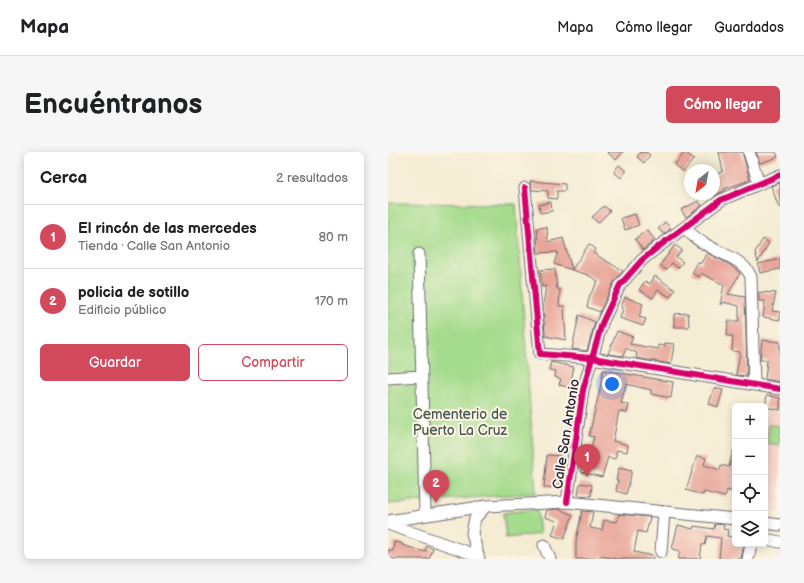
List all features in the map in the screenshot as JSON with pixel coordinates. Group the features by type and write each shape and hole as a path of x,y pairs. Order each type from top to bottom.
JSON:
{"street":[{"path":"749,152 759,184"},
{"name":"Calle San Antonio","path":"568,502 583,390 602,323 620,285 642,260 721,200 780,175"},
{"path":"525,188 540,354 592,358 780,389"},
{"path":"685,228 705,245 734,259 748,269 751,277 754,385"},
{"path":"419,254 425,514"},
{"path":"388,378 421,376"},
{"path":"388,522 425,514 486,506 568,502 732,519"},
{"path":"478,558 472,533 475,518 486,506"},
{"path":"661,552 664,512"},
{"path":"388,522 478,558"},
{"path":"768,523 780,525"},
{"path":"768,540 780,542"},
{"path":"544,545 550,559"},
{"path":"748,559 750,547"}],"shaded area":[{"path":"768,409 780,411 780,513 768,511"}],"green space":[{"name":"Cementerio de Puerto La Cruz","path":"388,203 516,204 536,493 388,504"},
{"path":"769,425 780,426 780,445 768,443"},
{"path":"537,509 540,534 506,538 503,513"}],"building":[{"path":"607,152 623,152 616,160"},
{"path":"641,152 646,152 650,155 644,163 637,157"},
{"path":"685,152 694,159 690,164 684,164 683,172 674,165"},
{"path":"719,152 742,152 750,180 724,189 725,190 720,193 720,173 723,171"},
{"path":"756,152 776,152 778,157 760,163"},
{"path":"619,165 626,171 621,178 614,172"},
{"path":"530,181 565,184 565,191 557,191 557,199 548,198 548,191 532,190"},
{"path":"780,183 780,208 779,208 771,186"},
{"path":"698,201 702,206 686,217 681,210"},
{"path":"551,202 552,211 540,213 539,205"},
{"path":"604,206 610,211 598,223 592,217"},
{"path":"635,214 639,225 625,230 621,218"},
{"path":"665,222 671,228 664,234 658,229"},
{"path":"547,227 548,242 563,238 572,270 554,264 558,252 538,253 537,228"},
{"path":"647,230 655,240 643,250 635,239"},
{"path":"763,239 769,243 758,262 755,252"},
{"path":"589,244 596,249 593,253 623,271 614,282 600,312 587,307 590,295 598,281 588,275 572,270"},
{"path":"675,245 682,250 676,257 683,262 678,268 672,263 666,270 660,265"},
{"path":"707,253 729,264 740,273 728,294 745,297 747,376 736,375 740,352 732,351 733,336 727,336 728,321 739,321 739,306 723,302 720,305 724,285 701,273 699,277 692,273 698,262 701,263"},
{"path":"780,259 780,269 760,273 758,264"},
{"path":"555,269 557,289 560,289 559,306 564,306 566,340 545,336 543,306 546,286 542,287 540,270"},
{"path":"655,276 675,290 670,297 658,290 653,298 639,290 645,281 650,284"},
{"path":"759,292 776,293 772,311 780,312 780,320 763,317 765,301 759,301"},
{"path":"625,297 643,304 639,317 646,319 643,326 620,318 623,309 621,308"},
{"path":"688,313 689,327 674,327 674,314"},
{"path":"579,315 595,322 587,351 572,349"},
{"path":"617,331 633,337 630,344 658,349 658,345 665,346 665,343 674,344 671,364 636,358 637,353 626,348 623,356 608,354"},
{"path":"762,340 780,342 780,382 765,379 767,360 760,360"},
{"path":"551,362 574,367 571,380 578,381 576,389 559,385 561,379 555,377 556,371 549,370"},
{"path":"603,370 673,382 671,398 651,394 651,390 626,384 621,403 629,405 627,413 619,411 613,441 628,445 627,452 617,450 615,459 608,457 602,477 581,472 584,455 589,456 594,437 589,436"},
{"path":"714,388 723,390 718,407 709,404"},
{"path":"767,395 780,398 780,410 768,408 768,403 766,403"},
{"path":"547,455 561,456 561,488 544,487"},
{"path":"732,455 732,491 727,490 725,497 704,492 703,495 686,490 697,456 706,458 704,465 720,470 721,465 729,467"},
{"path":"619,468 632,471 626,494 616,491 618,480 616,480"},
{"path":"580,483 592,485 591,496 578,495"},
{"path":"558,509 573,515 564,539 552,535 557,521 545,517 547,510"},
{"path":"582,511 593,512 590,528 602,530 604,520 617,522 619,514 650,517 646,533 638,531 634,552 653,556 653,559 618,559 600,556 600,559 576,559 576,541"},
{"path":"715,524 724,525 723,529 728,530 727,536 732,537 732,547 743,547 741,559 719,559 721,538 707,536 705,545 702,544 700,559 678,559 680,551 672,549 678,525 693,529 694,526 714,529"},
{"path":"394,542 402,543 402,545 425,552 427,546 433,549 429,559 388,559 388,550 393,551"}],"cycle path":[{"path":"567,502 583,390 602,323 620,285 642,260 721,200 780,175"},
{"path":"525,188 540,354 592,358 780,389"}],"place":[{"name":"El rincón de las mercedes","path":"587,477"},
{"name":"policia de sotillo","path":"436,503"}]}
